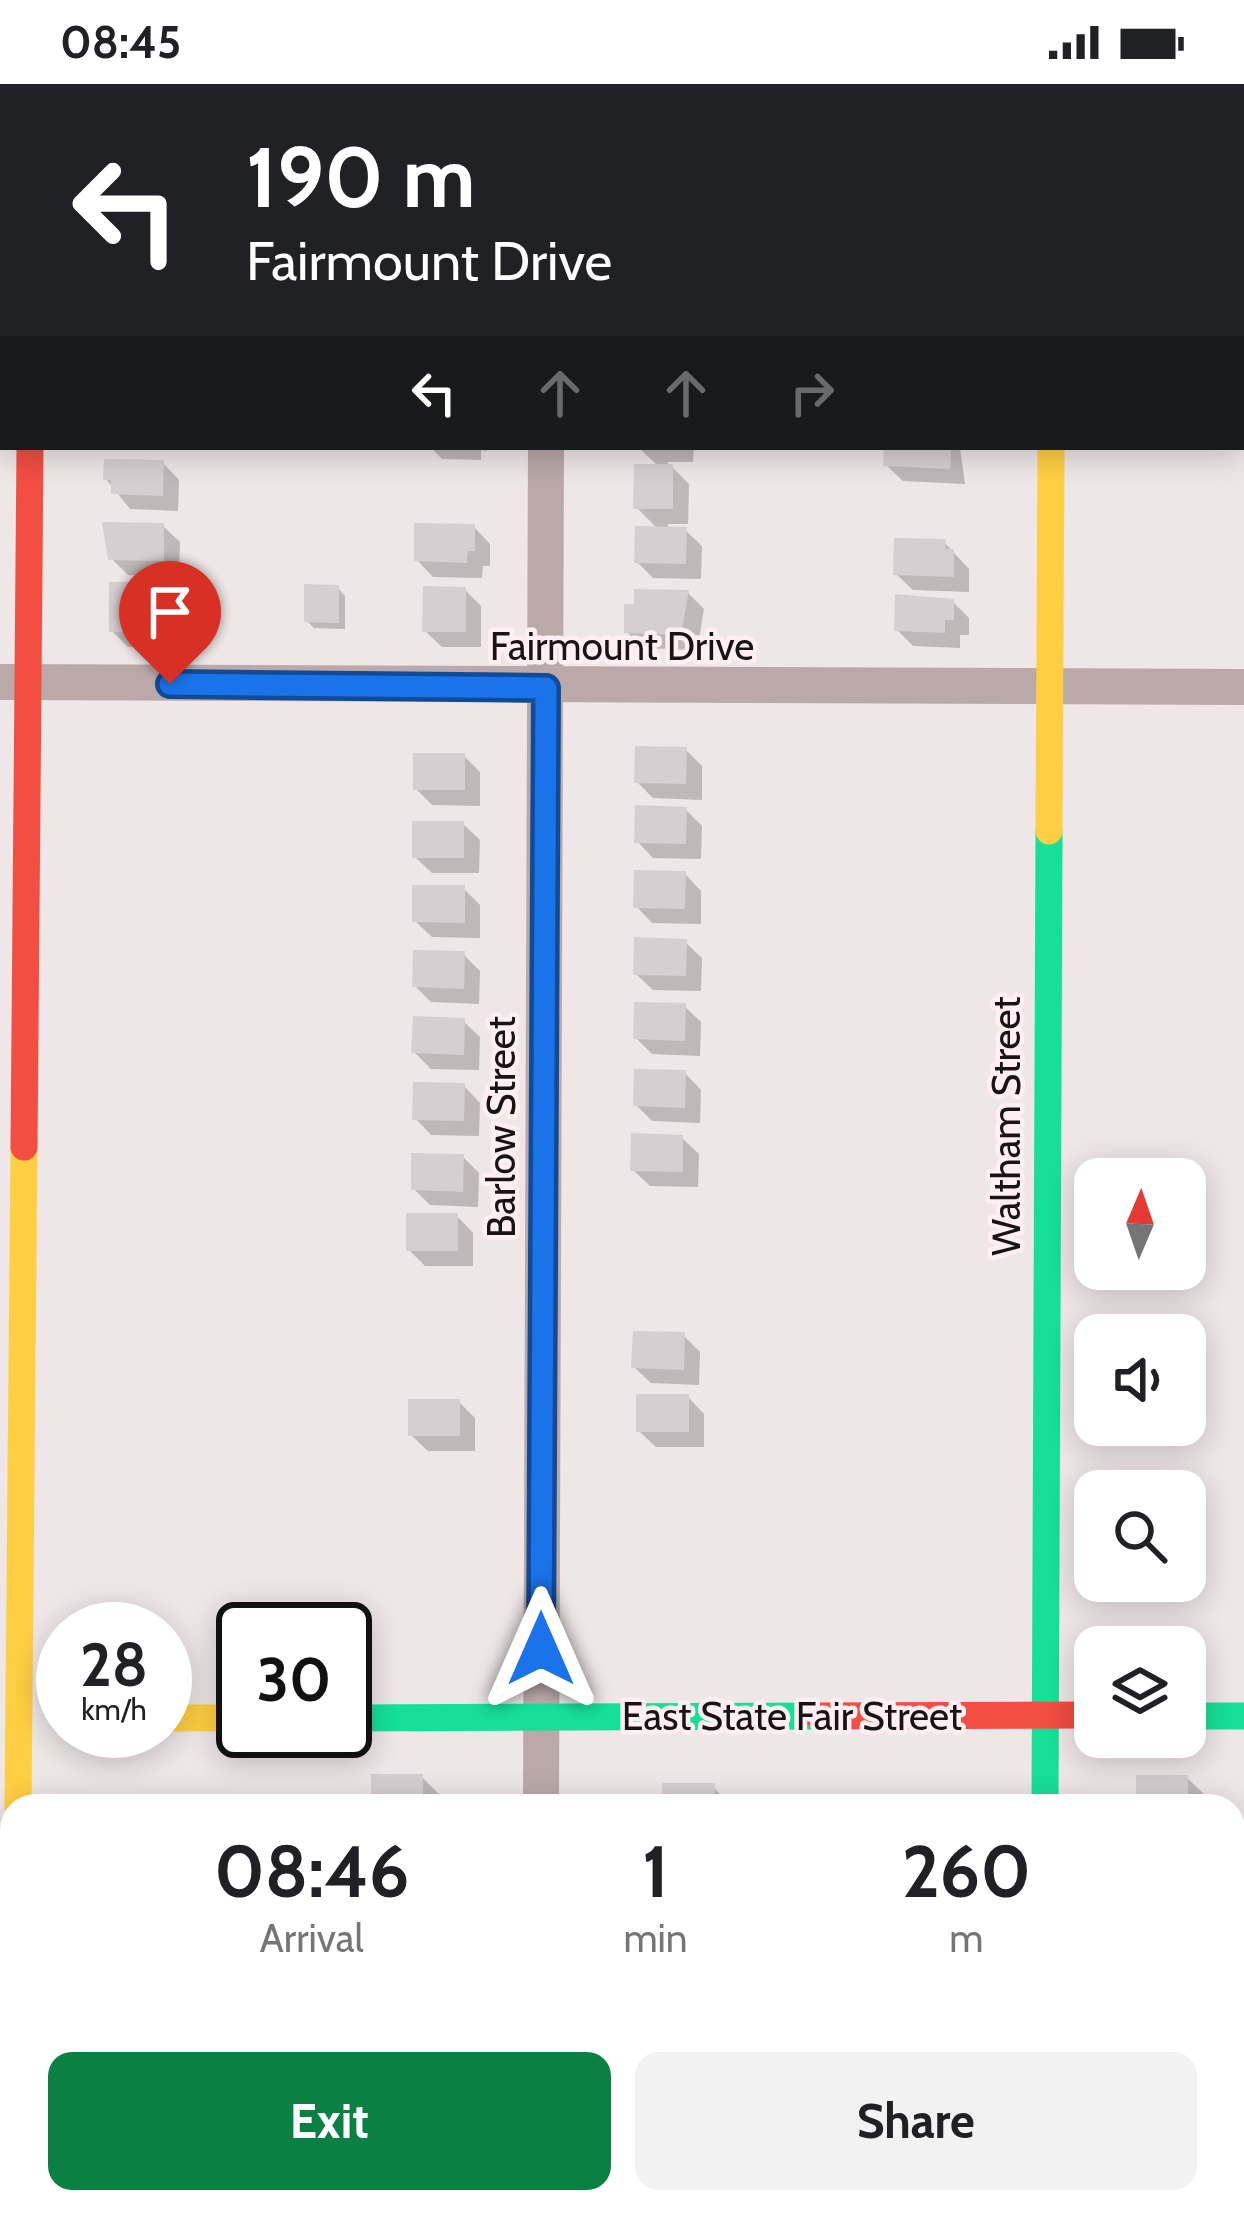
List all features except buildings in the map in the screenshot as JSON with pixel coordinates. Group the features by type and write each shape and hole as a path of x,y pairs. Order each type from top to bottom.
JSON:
{"street":[{"path":"18,1794 14,682 30,450"},
{"name":"Barlow Street","path":"541,1794 547,450"},
{"name":"Waltham Street","path":"1045,1794 1051,450"},
{"name":"Fairmount Drive","path":"14,682 546,688 1244,687"},
{"name":"East State Fair Street","path":"372,1718 1074,1715"},
{"path":"1206,1716 1244,1716"}],"traffic: fast":[{"path":"1045,1794 1049,831"},
{"path":"372,1718 818,1716"},
{"path":"1206,1716 1244,1716"}],"traffic: slow":[{"path":"1049,831 1051,450"},
{"path":"18,1794 24,1147"},
{"path":"192,1718 216,1718"}],"traffic: jam":[{"path":"24,1147 30,450"},
{"path":"818,1716 1074,1715"}],"route":[{"path":"170,684 546,688 541,1649"}]}
